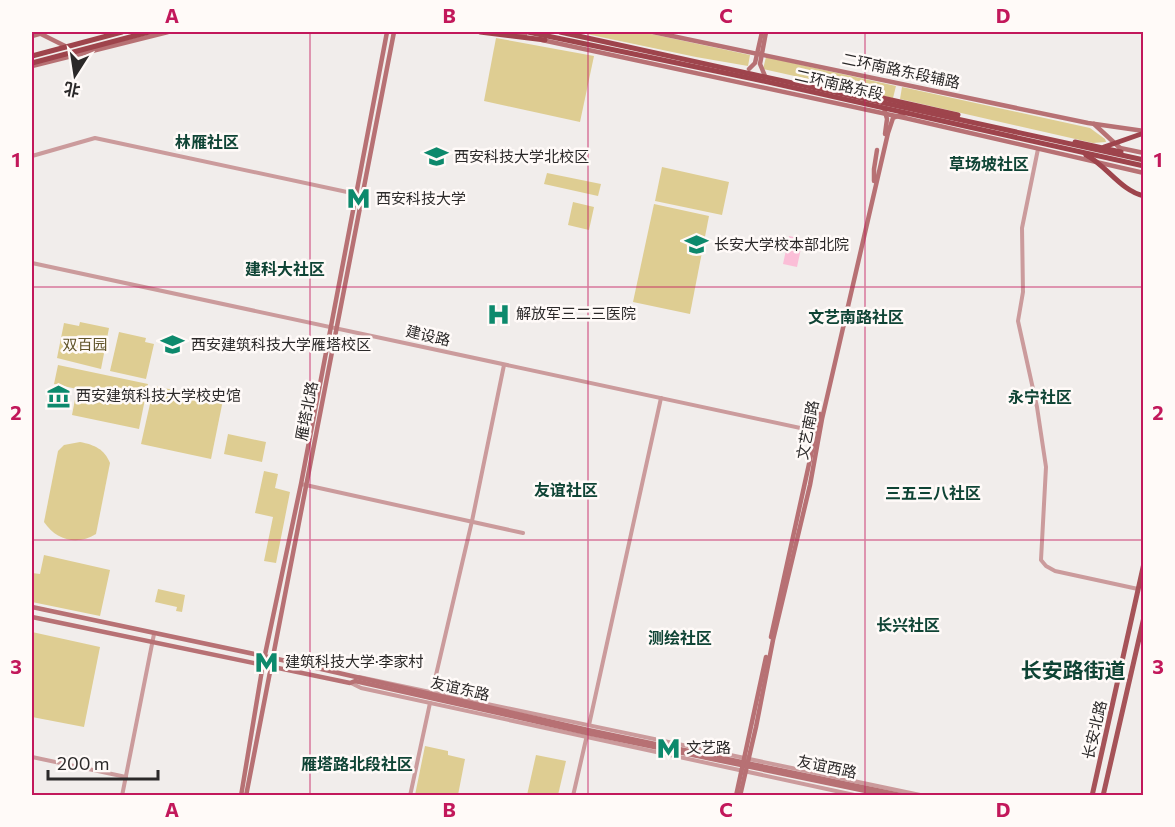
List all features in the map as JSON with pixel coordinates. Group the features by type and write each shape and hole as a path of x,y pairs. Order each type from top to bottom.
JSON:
{"highway":[{"path":"32,56 122,32"},
{"path":"32,65 38,61 149,32"},
{"path":"480,32 545,40"},
{"name":"二环南路东段","path":"528,32 1143,166"},
{"name":"二环南路东段","path":"560,32 764,74 1065,143 1143,157"},
{"path":"698,62 719,63 749,69 1143,157"},
{"path":"1102,148 1115,146 1143,132"},
{"path":"1065,143 1080,143"},
{"path":"1079,151 1099,163 1132,192 1143,196"}],"main road":[{"path":"32,36 46,32"},
{"path":"32,65 168,32"},
{"name":"雁塔北路","path":"359,194 387,32"},
{"name":"雁塔北路","path":"246,795 272,666 333,326 394,32"},
{"path":"511,32 896,116 1143,173"},
{"name":"二环南路东段辅路","path":"653,32 1094,124 1143,132"},
{"path":"764,32 760,53 760,64 764,74"},
{"path":"39,33 67,47"},
{"path":"749,69 760,53"},
{"path":"884,108 887,114"},
{"path":"896,116 907,113"},
{"name":"文艺南路","path":"738,795 886,129 887,114"},
{"name":"文艺南路","path":"818,432 888,133 896,116"},
{"path":"1094,124 1115,146 1143,157"},
{"path":"874,181 876,150"},
{"name":"雁塔北路","path":"241,795 264,657 303,484"},
{"name":"长安北路","path":"1092,795 1143,563"},
{"name":"友谊东路","path":"32,607 273,658 352,680"},
{"name":"友谊东路","path":"32,617 352,680 745,764"},
{"name":"长安北路","path":"1103,795 1143,617"},
{"name":"友谊西路","path":"745,764 890,795"},
{"name":"友谊西路","path":"745,764 905,795"}],"street":[{"path":"32,156 95,138 359,194"},
{"path":"1038,149 1023,228 1023,292 1018,321 1037,407 1046,466 1041,525 1041,560 1055,572 1138,589"},
{"name":"建设路","path":"32,263 818,432"},
{"path":"410,795 472,521 504,365"},
{"path":"573,795 661,398"},
{"path":"303,484 523,533"},
{"path":"122,795 154,634"},
{"path":"352,680 361,688 431,697"},
{"path":"588,731 745,764 925,795"},
{"path":"32,757 126,777"},
{"path":"745,764 859,795"}],"green space":[{"path":"577,32 642,32 750,55 748,66"},
{"path":"496,38 594,56 580,122 484,101"},
{"path":"766,57 896,86 893,98 763,69"},
{"path":"902,87 1090,128 1106,142 1093,143 900,99"},
{"path":"662,167 729,182 722,215 655,201"},
{"path":"547,173 601,184 598,196 544,184"},
{"path":"573,202 594,207 589,230 568,225"},
{"path":"654,204 709,216 690,314 633,302"},
{"name":"双百园","path":"80,322 109,328 101,369 57,358 64,323 79,326"},
{"path":"119,332 146,338 145,342 154,344 146,379 110,371"},
{"path":"58,365 148,384 139,429 72,415 77,389 54,384"},
{"path":"154,386 223,400 211,459 141,444"},
{"path":"228,434 266,442 262,462 224,454"},
{"path":"80,442 98,448 110,463 96,534 82,540 74,540 61,537 44,522 58,451 64,445"},
{"path":"264,471 278,474 275,488 290,492 276,563 264,561 273,517 255,513"},
{"path":"44,555 110,570 100,616 32,602 32,573 40,574"},
{"path":"158,589 185,595 182,612 176,611 177,607 155,602"},
{"path":"32,632 100,647 84,727 32,717"},
{"path":"425,746 448,751 448,755 465,759 458,795 415,795"},
{"path":"536,755 566,761 558,795 527,795"}],"shaded area":[{"path":"789,236 803,239 797,267 783,264"}],"place":[{"name":"西安科技大学北校区","path":"436,157"},
{"name":"西安科技大学","path":"358,199"},
{"name":"长安大学校本部北院","path":"696,245"},
{"name":"解放军三二三医院","path":"498,314"},
{"name":"西安建筑科技大学雁塔校区","path":"173,345"},
{"name":"西安建筑科技大学校史馆","path":"58,396"},
{"name":"建筑科技大学·李家村","path":"267,662"},
{"name":"文艺路","path":"668,748"}],"district":[{"name":"林雁社区","path":"207,142"},
{"name":"草场坡社区","path":"989,164"},
{"name":"建科大社区","path":"285,269"},
{"name":"文艺南路社区","path":"856,317"},
{"name":"永宁社区","path":"1040,397"},
{"name":"友谊社区","path":"566,490"},
{"name":"三五三八社区","path":"933,493"},
{"name":"长兴社区","path":"908,625"},
{"name":"测绘社区","path":"680,638"},
{"name":"长安路街道","path":"1073,671"},
{"name":"雁塔路北段社区","path":"357,764"}]}
